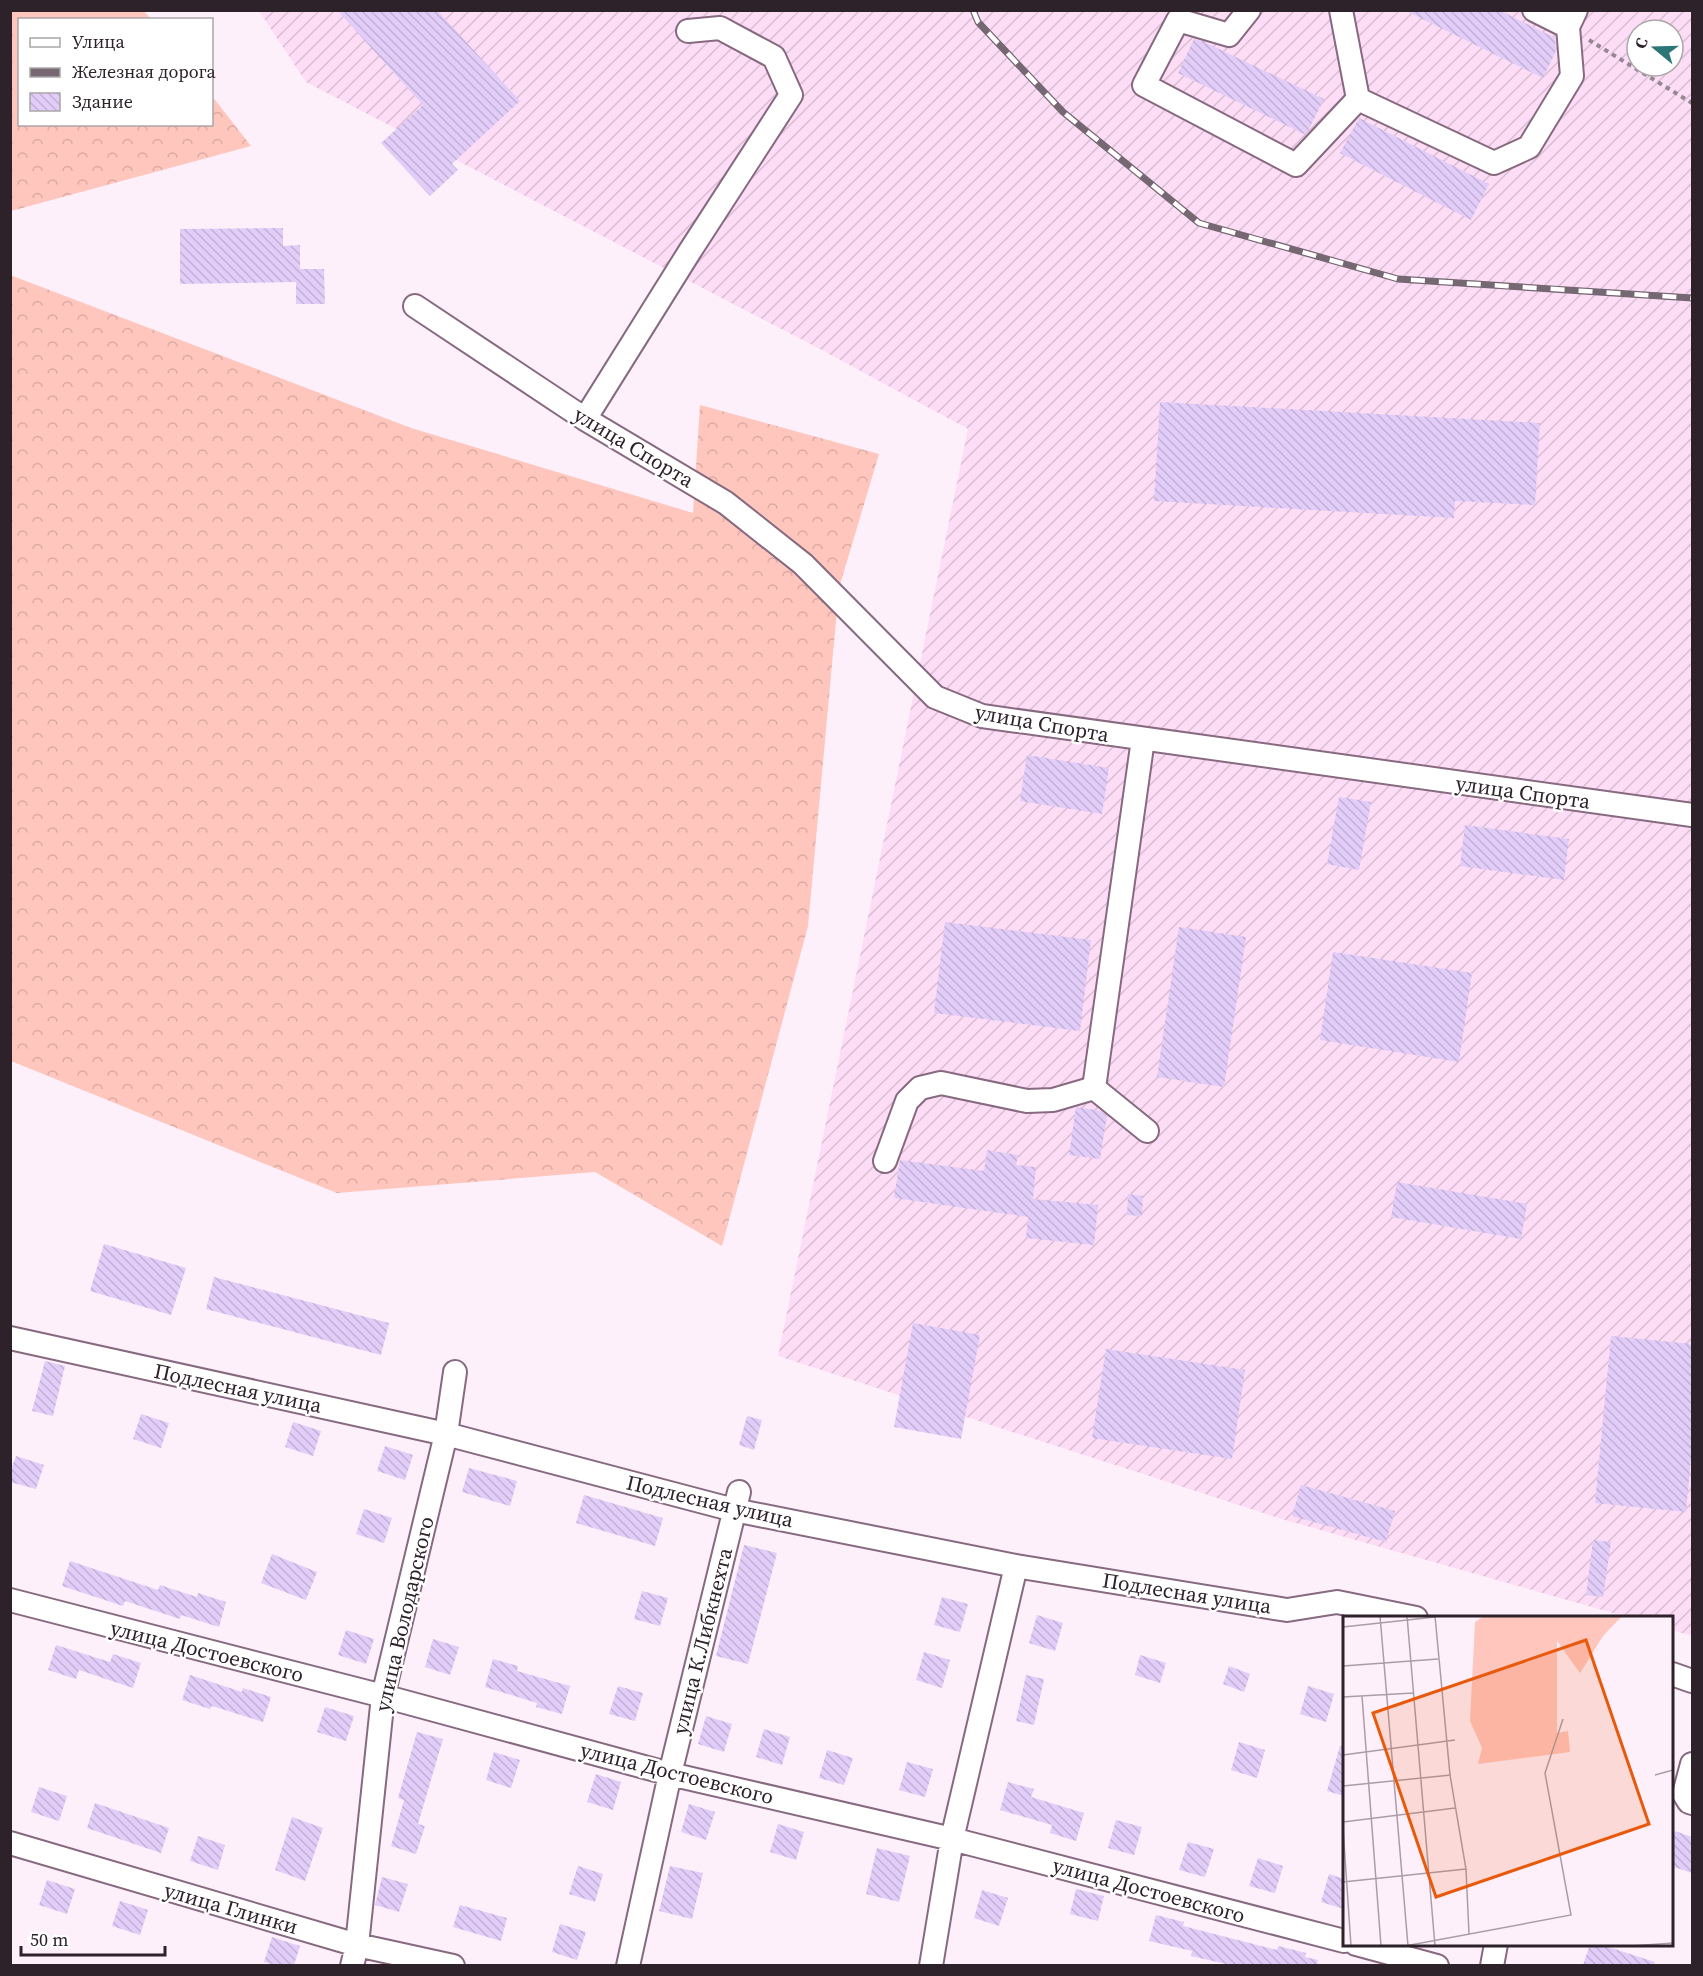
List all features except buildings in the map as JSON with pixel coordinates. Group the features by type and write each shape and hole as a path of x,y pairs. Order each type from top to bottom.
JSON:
{"street":[{"path":"1249,10 1229,35 1178,20 1144,85 1296,165 1358,99"},
{"path":"1341,10 1358,99"},
{"path":"1358,99 1494,163 1529,147 1572,76 1572,19 1534,10"},
{"path":"585,419 791,95 774,57 720,28 688,31"},
{"name":"улица Спорта","path":"415,306 585,419 726,503 803,564 935,697 982,717 1692,815"},
{"path":"1094,1088 1143,739"},
{"path":"885,1161 906,1101 920,1088 941,1083 1027,1101 1053,1100 1094,1088"},
{"path":"1094,1088 1148,1131"},
{"name":"Подлесная улица","path":"10,1338 446,1434 1016,1566 1287,1610 1337,1602 1411,1616"},
{"name":"улица Володарского","path":"355,1955 383,1696 446,1434 455,1372"},
{"name":"улица К.Либкнехта","path":"628,1965 670,1774 736,1501"},
{"path":"931,1965 952,1839 1016,1566"},
{"name":"улица Достоевского","path":"10,1600 383,1696 670,1774 952,1839 1343,1941"},
{"path":"1673,1675 1692,1681"},
{"path":"1692,1764 1684,1794 1692,1803"},
{"name":"улица Глинки","path":"10,1843 355,1955 453,1965"},
{"path":"1364,1946 1437,1965"},
{"path":"1492,1965 1496,1946"}],"path":[{"path":"1572,19 1692,103"}],"shaded area":[{"path":"259,11 1692,11 1692,1636 1673,1630 1673,1616 1623,1616 1285,1520 778,1356 968,429 818,348 306,82"}],"green space":[{"path":"11,10 144,11 150,18 18,18 18,126 213,126 213,97 251,146 11,211"},
{"path":"10,275 411,428 693,513 700,405 879,454 839,588 808,926 722,1246 595,1172 337,1193 11,1061"}],"railway":[{"path":"973,10 978,22 1063,112 1199,223 1398,279 1692,298"}]}
